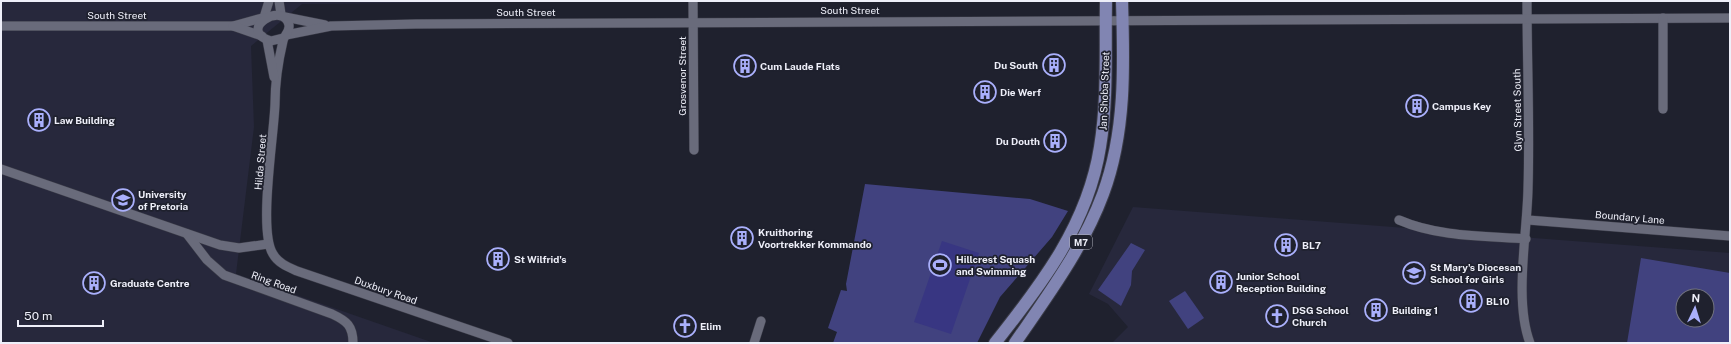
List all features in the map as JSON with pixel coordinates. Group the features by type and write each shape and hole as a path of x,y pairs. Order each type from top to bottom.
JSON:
{"main road":[{"name":"Jan Shoba Street","path":"995,343 1026,304 1056,262 1085,203 1098,158 1103,125 1105,105 1106,1"},
{"name":"Jan Shoba Street","path":"1016,343 1063,274 1103,194 1114,158 1121,118 1122,1"}],"street":[{"path":"269,1 259,27 265,38 276,42 285,37 289,28 279,1"},
{"name":"Grosvenor Street","path":"693,1 694,150"},
{"name":"Glyn Street South","path":"1527,1 1529,160 1528,220 1523,298 1525,321 1530,343"},
{"path":"263,16 273,12 284,15"},
{"name":"South Street","path":"284,15 331,26"},
{"name":"South Street","path":"1,26 233,26 263,16"},
{"path":"1663,18 1663,109"},
{"name":"South Street","path":"285,37 331,26 1106,19 1194,21 1730,18"},
{"name":"South Street","path":"233,26 265,38"},
{"name":"Hilda Street","path":"268,244 266,212 274,132 275,82 285,37"},
{"name":"Hilda Street","path":"265,38 275,82"},
{"path":"1,169 230,248 249,248 268,244"},
{"path":"1399,220 1417,228 1437,231 1526,239"},
{"name":"Boundary Lane","path":"1528,220 1730,236"},
{"name":"Ring Road","path":"188,234 207,260 224,275 332,314 346,321 352,331 353,343"},
{"name":"Duxbury Road","path":"268,244 272,254 279,261 297,271 492,340 508,343"},
{"path":"754,343 761,321"}],"shaded area":[{"name":"University of Pretoria","path":"1,1 480,1 302,4 251,46 254,127 236,274 434,343 1,343"},
{"name":"Hillcrest Squash and Swimming","path":"865,184 1030,199 1068,211 1052,237 1000,297 977,343 833,343 837,332 828,328 841,290 847,291 846,284"},
{"name":"St Mary's Diocesan School for Girls","path":"1133,207 1730,253 1730,343 1112,343 1128,327 1108,304 1089,294"},
{"path":"942,241 979,253 951,334 914,322"},
{"path":"1131,243 1145,250 1132,271 1131,285 1121,306 1098,290"},
{"path":"1641,258 1730,273 1730,343 1627,343"},
{"path":"1185,291 1204,318 1188,329 1169,301"}],"place":[{"name":"Du South","path":"1054,65"},
{"name":"Cum Laude Flats","path":"745,66"},
{"name":"Die Werf","path":"985,92"},
{"name":"Campus Key","path":"1417,106"},
{"name":"Law Building","path":"39,120"},
{"name":"Du Douth","path":"1055,141"},
{"name":"University of Pretoria","path":"123,200"},
{"name":"Kruithoring Voortrekker Kommando","path":"742,238"},
{"name":"BL7","path":"1286,245"},
{"name":"St Wilfrid's","path":"498,259"},
{"name":"Hillcrest Squash and Swimming","path":"940,265"},
{"name":"St Mary's Diocesan School for Girls","path":"1414,273"},
{"name":"Junior School Reception Building","path":"1221,282"},
{"name":"Graduate Centre","path":"94,283"},
{"name":"BL10","path":"1471,301"},
{"name":"Building 1","path":"1376,310"},
{"name":"DSG School Church","path":"1277,316"},
{"name":"Elim","path":"685,326"}]}
